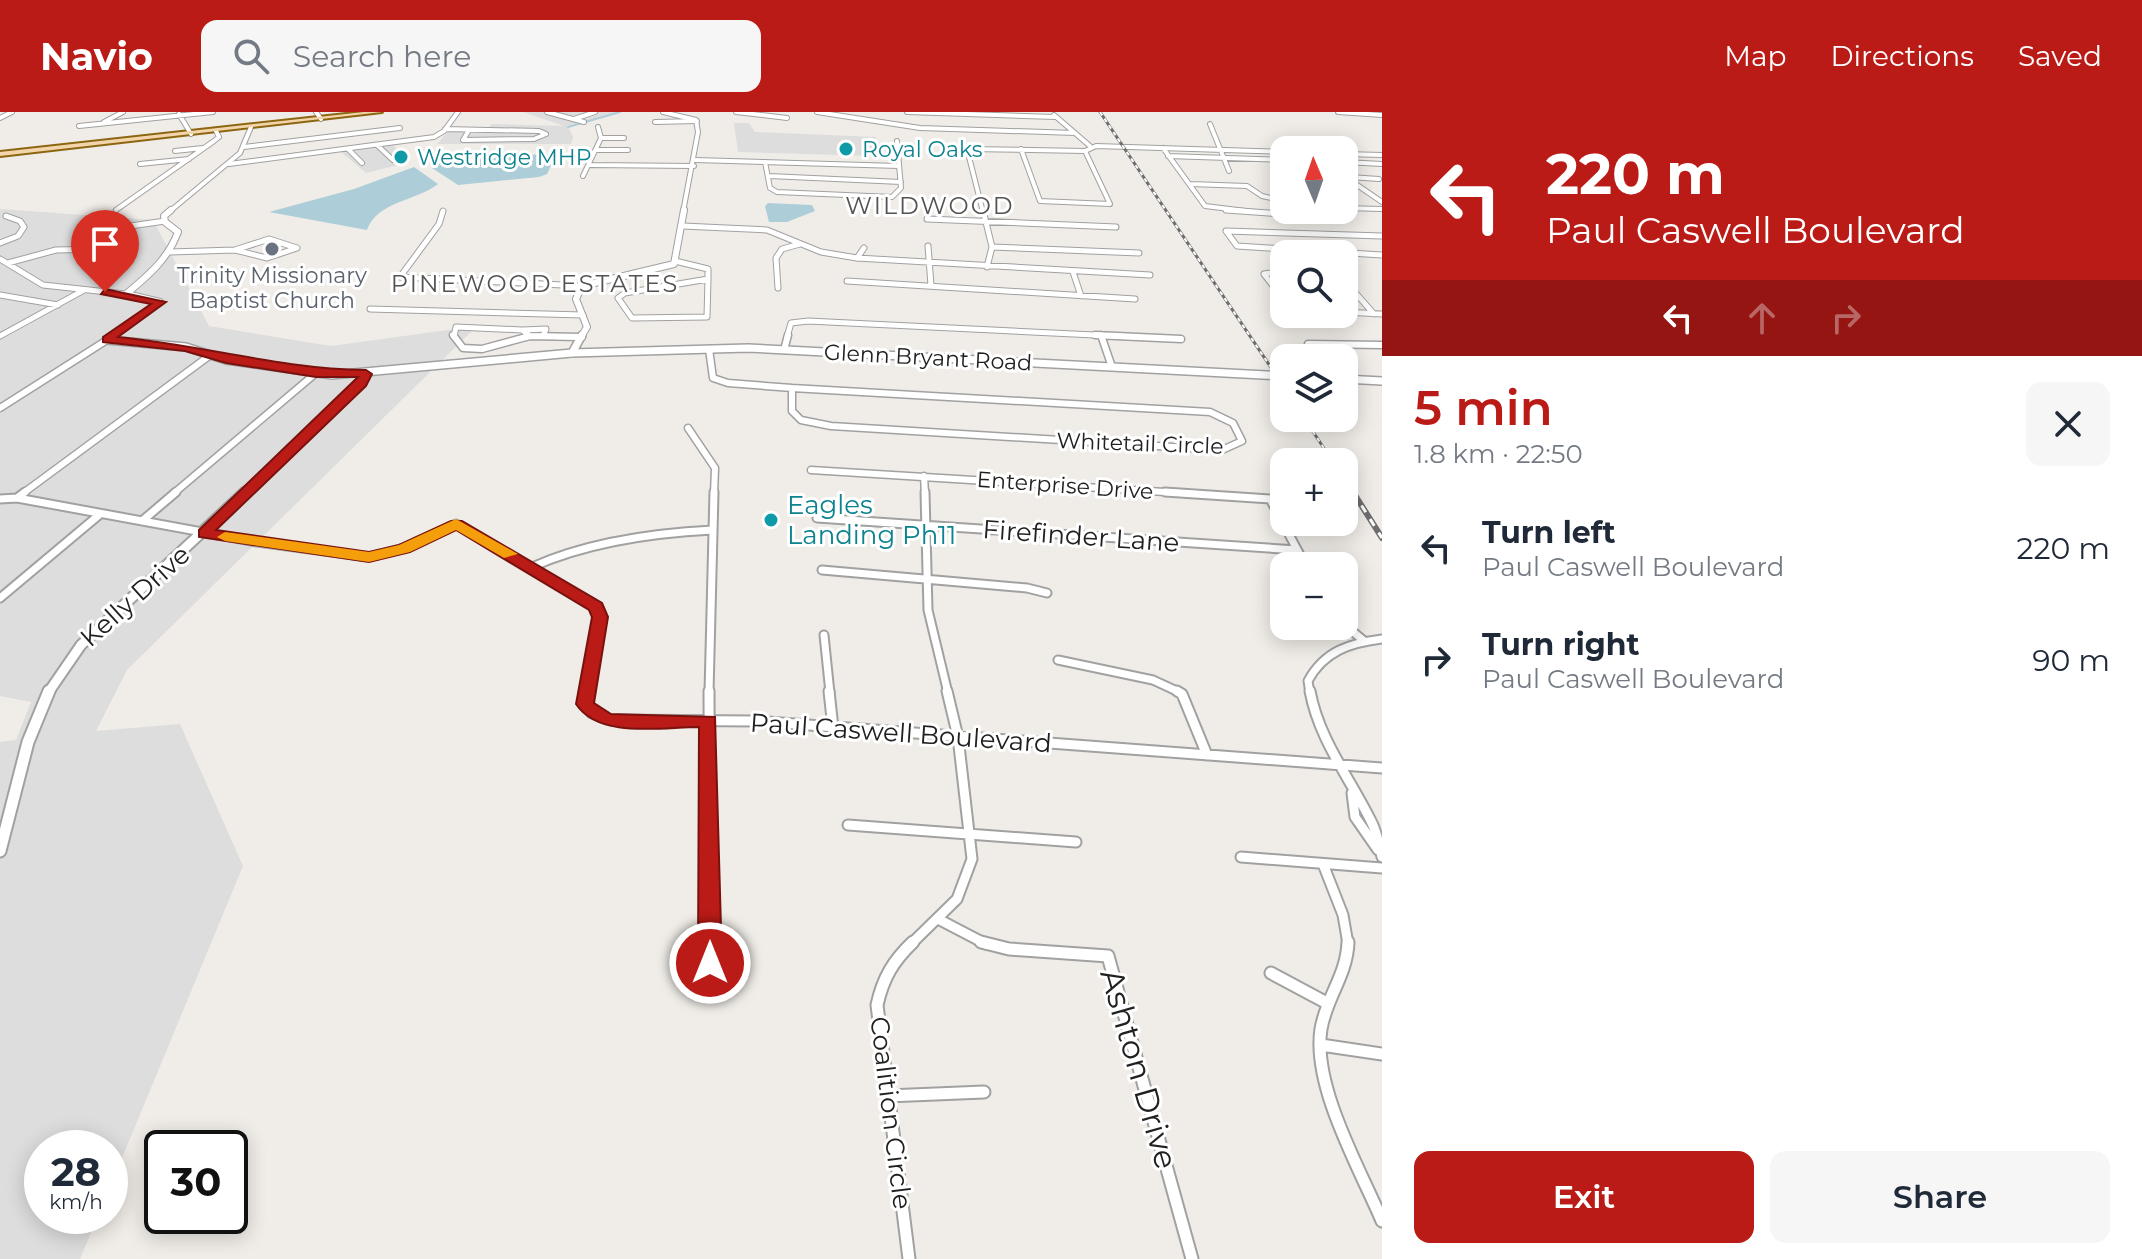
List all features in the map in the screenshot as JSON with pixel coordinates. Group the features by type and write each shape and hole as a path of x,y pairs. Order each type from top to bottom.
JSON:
{"main road":[{"path":"0,154 379,112"}],"street":[{"path":"0,118 12,112"},
{"path":"104,123 123,112"},
{"path":"79,126 213,112"},
{"path":"316,112 321,119"},
{"path":"229,164 434,137 458,112"},
{"path":"547,112 584,122"},
{"path":"577,112 586,115"},
{"path":"573,119 595,112"},
{"path":"663,112 697,121"},
{"path":"736,112 787,118"},
{"path":"817,112 920,128 1075,133"},
{"path":"907,112 1056,117"},
{"path":"1050,112 1090,146 1270,152"},
{"path":"1338,112 1382,115"},
{"path":"179,114 191,134"},
{"path":"655,122 697,121"},
{"path":"443,211 439,224 399,275 404,278 582,286 668,268 675,261 683,226 694,163 697,121"},
{"path":"1210,124 1215,130 1217,150 1229,171"},
{"path":"165,221 167,211 229,164 244,147 251,127"},
{"path":"583,176 601,138 598,127"},
{"path":"244,147 400,128"},
{"path":"445,129 539,131 546,134 534,139 463,140 469,130"},
{"path":"116,210 219,137 216,131"},
{"path":"601,138 624,138"},
{"path":"765,162 771,190 892,197 900,193 901,182 897,141"},
{"path":"377,145 393,160"},
{"path":"987,267 992,247 965,152 971,148 1085,151 1090,146"},
{"path":"175,151 204,148"},
{"path":"1163,148 1205,206 1213,210 1270,213"},
{"path":"348,149 362,163"},
{"path":"1021,149 1040,201 1110,204 1085,151"},
{"path":"597,150 628,150"},
{"path":"1358,154 1382,155"},
{"path":"1168,156 1270,160"},
{"path":"140,164 190,159"},
{"path":"590,165 765,162 899,166"},
{"path":"1358,163 1382,164"},
{"path":"147,166 182,165"},
{"path":"769,176 901,182"},
{"path":"1358,178 1379,179"},
{"path":"1190,184 1247,186 1270,198"},
{"path":"1358,186 1382,202"},
{"path":"1358,208 1382,209"},
{"path":"0,243 18,236 24,227 20,221 6,216"},
{"path":"927,219 1116,227"},
{"path":"96,231 165,221 178,232 170,252 156,270 126,294"},
{"path":"683,226 767,230 834,256 1150,275"},
{"path":"1382,236 1226,231 1237,246 1382,255"},
{"path":"170,252 235,250 269,239 297,248 269,258 246,256 235,250"},
{"path":"778,288 776,258 782,249 801,244"},
{"path":"928,246 931,285"},
{"path":"992,247 1139,253"},
{"path":"857,258 864,248"},
{"path":"0,266 56,250 100,249"},
{"path":"0,259 43,285 126,294 160,302 107,340 0,408"},
{"path":"675,261 706,267 708,279 708,313 700,318 632,318 618,298 636,291 708,279"},
{"path":"1073,272 1081,296"},
{"path":"847,281 1135,299"},
{"path":"572,353 587,327 576,299 582,286"},
{"path":"0,334 84,290"},
{"path":"0,295 58,305"},
{"path":"1358,296 1374,314"},
{"path":"370,309 583,315"},
{"path":"1358,313 1382,314"},
{"path":"784,350 791,323 808,321 1181,339"},
{"path":"543,336 546,329 456,327 453,336 463,348 482,349 530,336 582,337"},
{"path":"522,330 530,336"},
{"path":"1101,335 1112,367"},
{"path":"107,340 186,347 209,356 316,373 366,374"},
{"path":"1358,345 1382,345"},
{"name":"Glenn Bryant Road","path":"366,374 572,353 709,349 784,350 1270,375"},
{"name":"Whitetail Circle","path":"709,349 713,378 728,383 1210,412 1233,423 1242,441 1222,450 831,426 801,420 792,411 792,388"},
{"path":"17,498 209,356"},
{"path":"142,521 316,373"},
{"name":"Kelly Drive","path":"0,851 28,746 58,670 81,645 362,384 366,374"},
{"path":"1358,380 1382,381"},
{"path":"688,428 715,468 708,721 710,963"},
{"name":"Enterprise Drive","path":"811,470 1270,499 1297,550"},
{"name":"Coalition Circle","path":"909,1259 877,1027 877,1005 882,982 895,959 957,899 966,882 972,859 958,737 928,610 930,580 924,476"},
{"path":"0,499 17,498 204,533"},
{"path":"0,598 99,515"},
{"name":"Firefinder Lane","path":"817,518 1297,550"},
{"name":"Paul Caswell Boulevard","path":"204,533 369,557 404,548 456,524 587,599 600,617 585,704 592,713 610,720 708,721 833,728 1382,768"},
{"path":"532,567 551,556 668,533 713,530"},
{"path":"822,570 1027,588 1047,593"},
{"path":"824,635 833,728"},
{"path":"1358,636 1364,641"},
{"path":"1380,854 1350,808 1352,792 1314,713 1308,681 1324,656 1364,641 1382,639"},
{"path":"1058,660 1077,668 1117,671 1173,687 1182,694 1207,755"},
{"path":"848,825 1076,842"},
{"path":"1241,857 1382,868"},
{"path":"1323,864 1348,929 1345,968 1327,1003 1321,1045 1327,1082 1381,1218"},
{"name":"Ashton Drive","path":"938,919 983,943 1009,949 1108,956 1192,1259"},
{"path":"1271,973 1327,1003"},
{"path":"1321,1045 1382,1054"},
{"path":"887,1096 984,1092"}],"shaded area":[{"path":"523,112 620,112 568,126 573,137 571,144 437,144 451,128 488,128 492,124 564,126"},
{"name":"Royal Oaks","path":"734,123 749,123 755,132 876,137 874,156 738,152"},
{"path":"392,144 411,162 366,173 340,151"},
{"path":"0,209 153,220 209,326 331,346 477,326 127,670 96,731 180,724 243,866 128,1144 128,1130 24,1130 24,1234 90,1234 80,1259 0,1259 0,742 16,740 31,702 0,696"}],"water":[{"path":"553,153 555,157 547,174 539,177 458,185 432,168 439,163"},
{"path":"414,167 438,184 388,207 372,220 367,230 269,212 354,189"},
{"path":"768,203 812,205 815,211 787,222 769,222 765,206"}],"waterway":[{"path":"568,127 620,112"}],"railway":[{"path":"1100,112 1270,366"},
{"path":"1313,432 1324,448"},
{"path":"1358,500 1382,538"}],"slow traffic":[{"path":"225,537 369,557 404,548 456,524 510,554"}],"place":[{"name":"Royal Oaks","path":"846,149"},
{"name":"Westridge MHP","path":"401,157"},
{"name":"Trinity Missionary Baptist Church","path":"272,249"},
{"name":"Eagles Landing Ph11","path":"771,520"}],"district":[{"name":"WILDWOOD","path":"930,206"},
{"name":"PINEWOOD ESTATES","path":"535,284"}],"route":[{"path":"105,292 160,302 107,340 186,347 226,360 316,373 366,374 362,384 204,533 369,557 404,548 456,524 596,607 600,617 585,704 592,713 610,720 708,721 710,963"}]}
